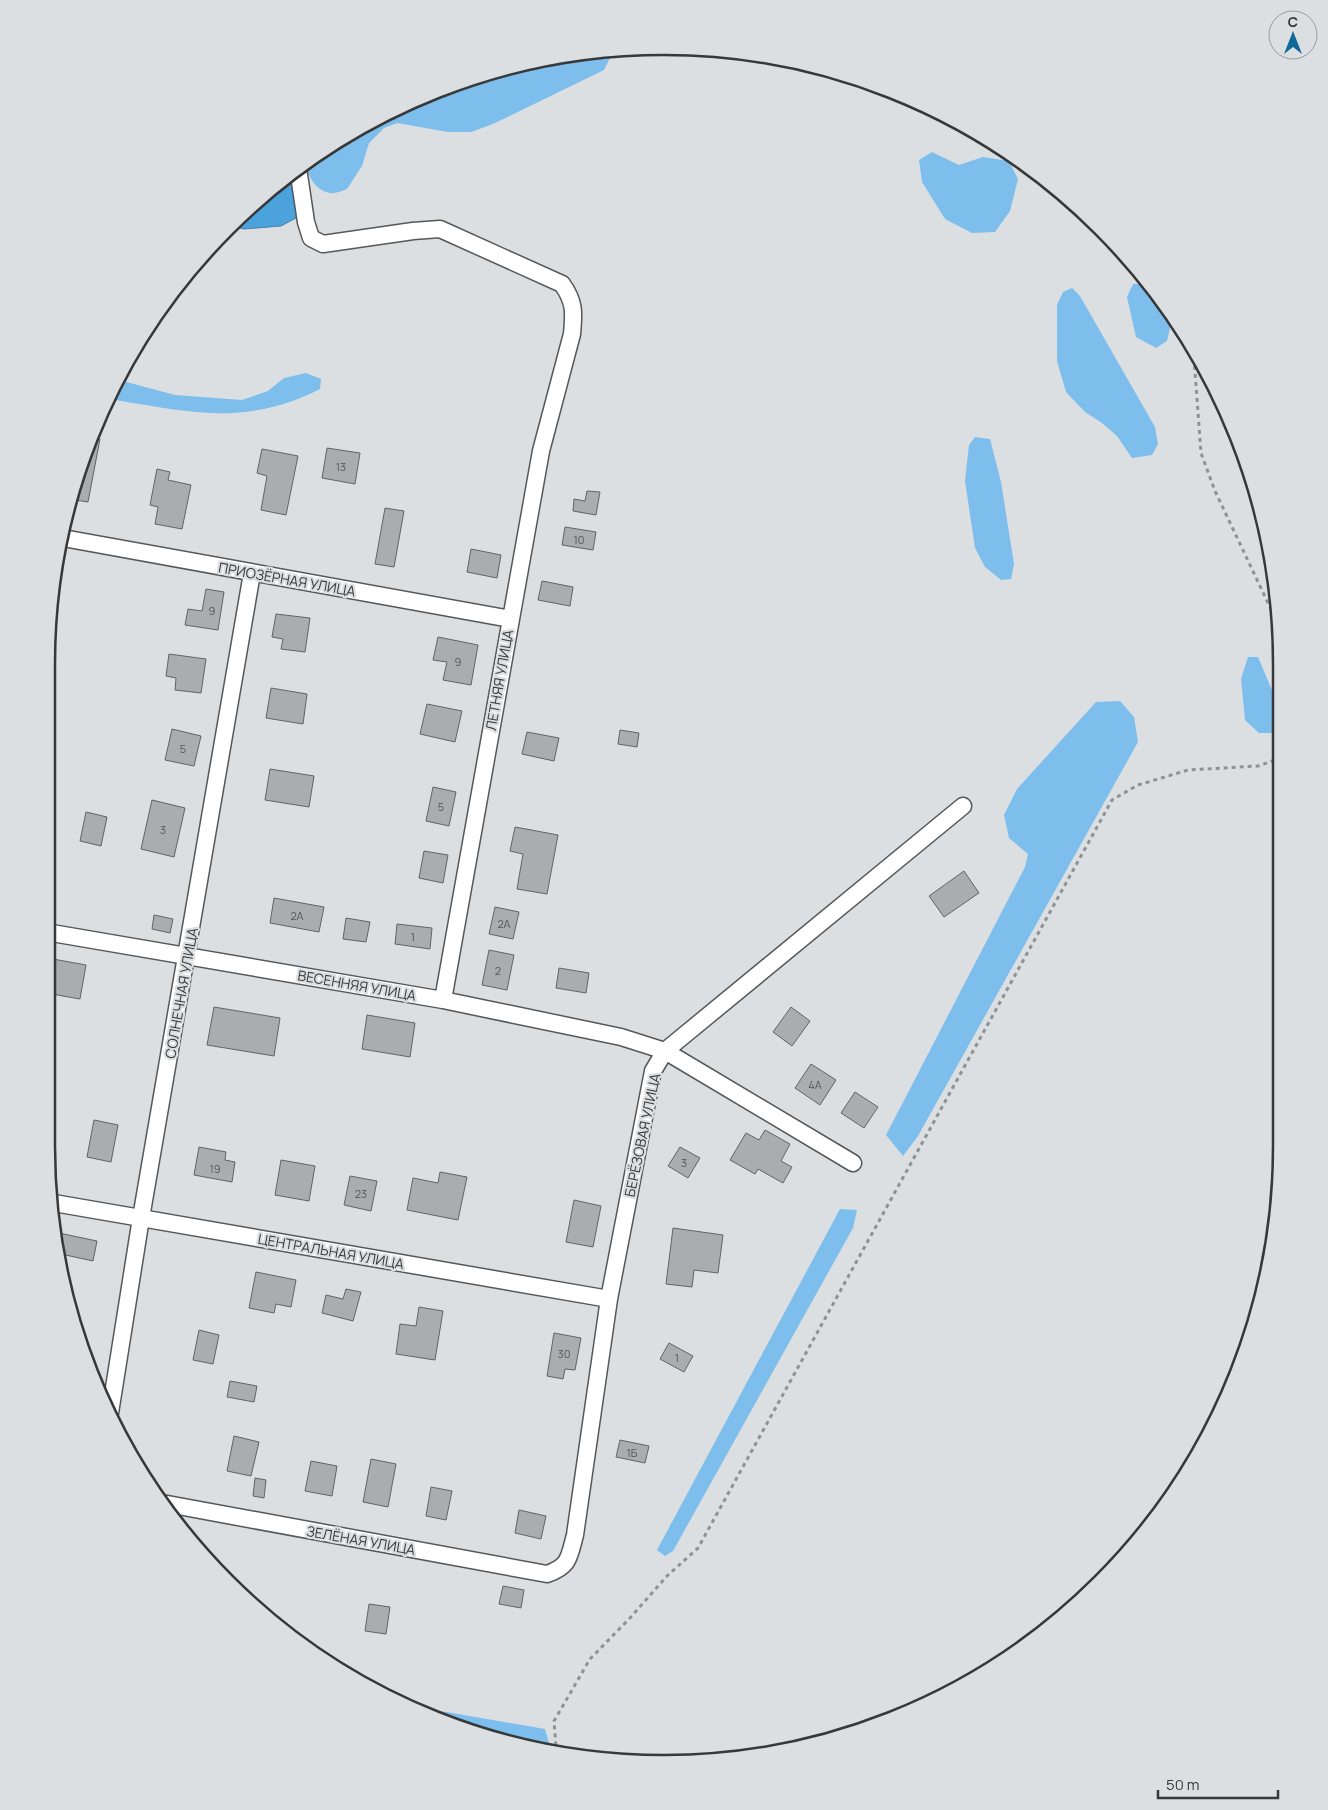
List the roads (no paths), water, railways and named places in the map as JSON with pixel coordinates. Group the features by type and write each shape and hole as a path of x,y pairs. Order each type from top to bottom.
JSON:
{"street":[{"name":"ЛЕТНЯЯ УЛИЦА","path":"299,177 306,222 311,238 323,244 440,229 562,284 571,296 574,315 572,334 541,451 443,1000"},
{"name":"ПРИОЗЁРНАЯ УЛИЦА","path":"68,539 510,619"},
{"name":"СОЛНЕЧНАЯ УЛИЦА","path":"112,1402 141,1218 252,573"},
{"name":"БЕРЁЗОВАЯ УЛИЦА","path":"560,1569 569,1558 575,1535 609,1299 653,1071 665,1051 963,806"},
{"name":"ВЕСЕННЯЯ УЛИЦА","path":"55,934 443,1000 604,1033 665,1051 853,1163"},
{"name":"ЦЕНТРАЛЬНАЯ УЛИЦА","path":"58,1204 609,1299"},
{"name":"ЗЕЛЁНАЯ УЛИЦА","path":"173,1505 547,1574 560,1569"}]}
